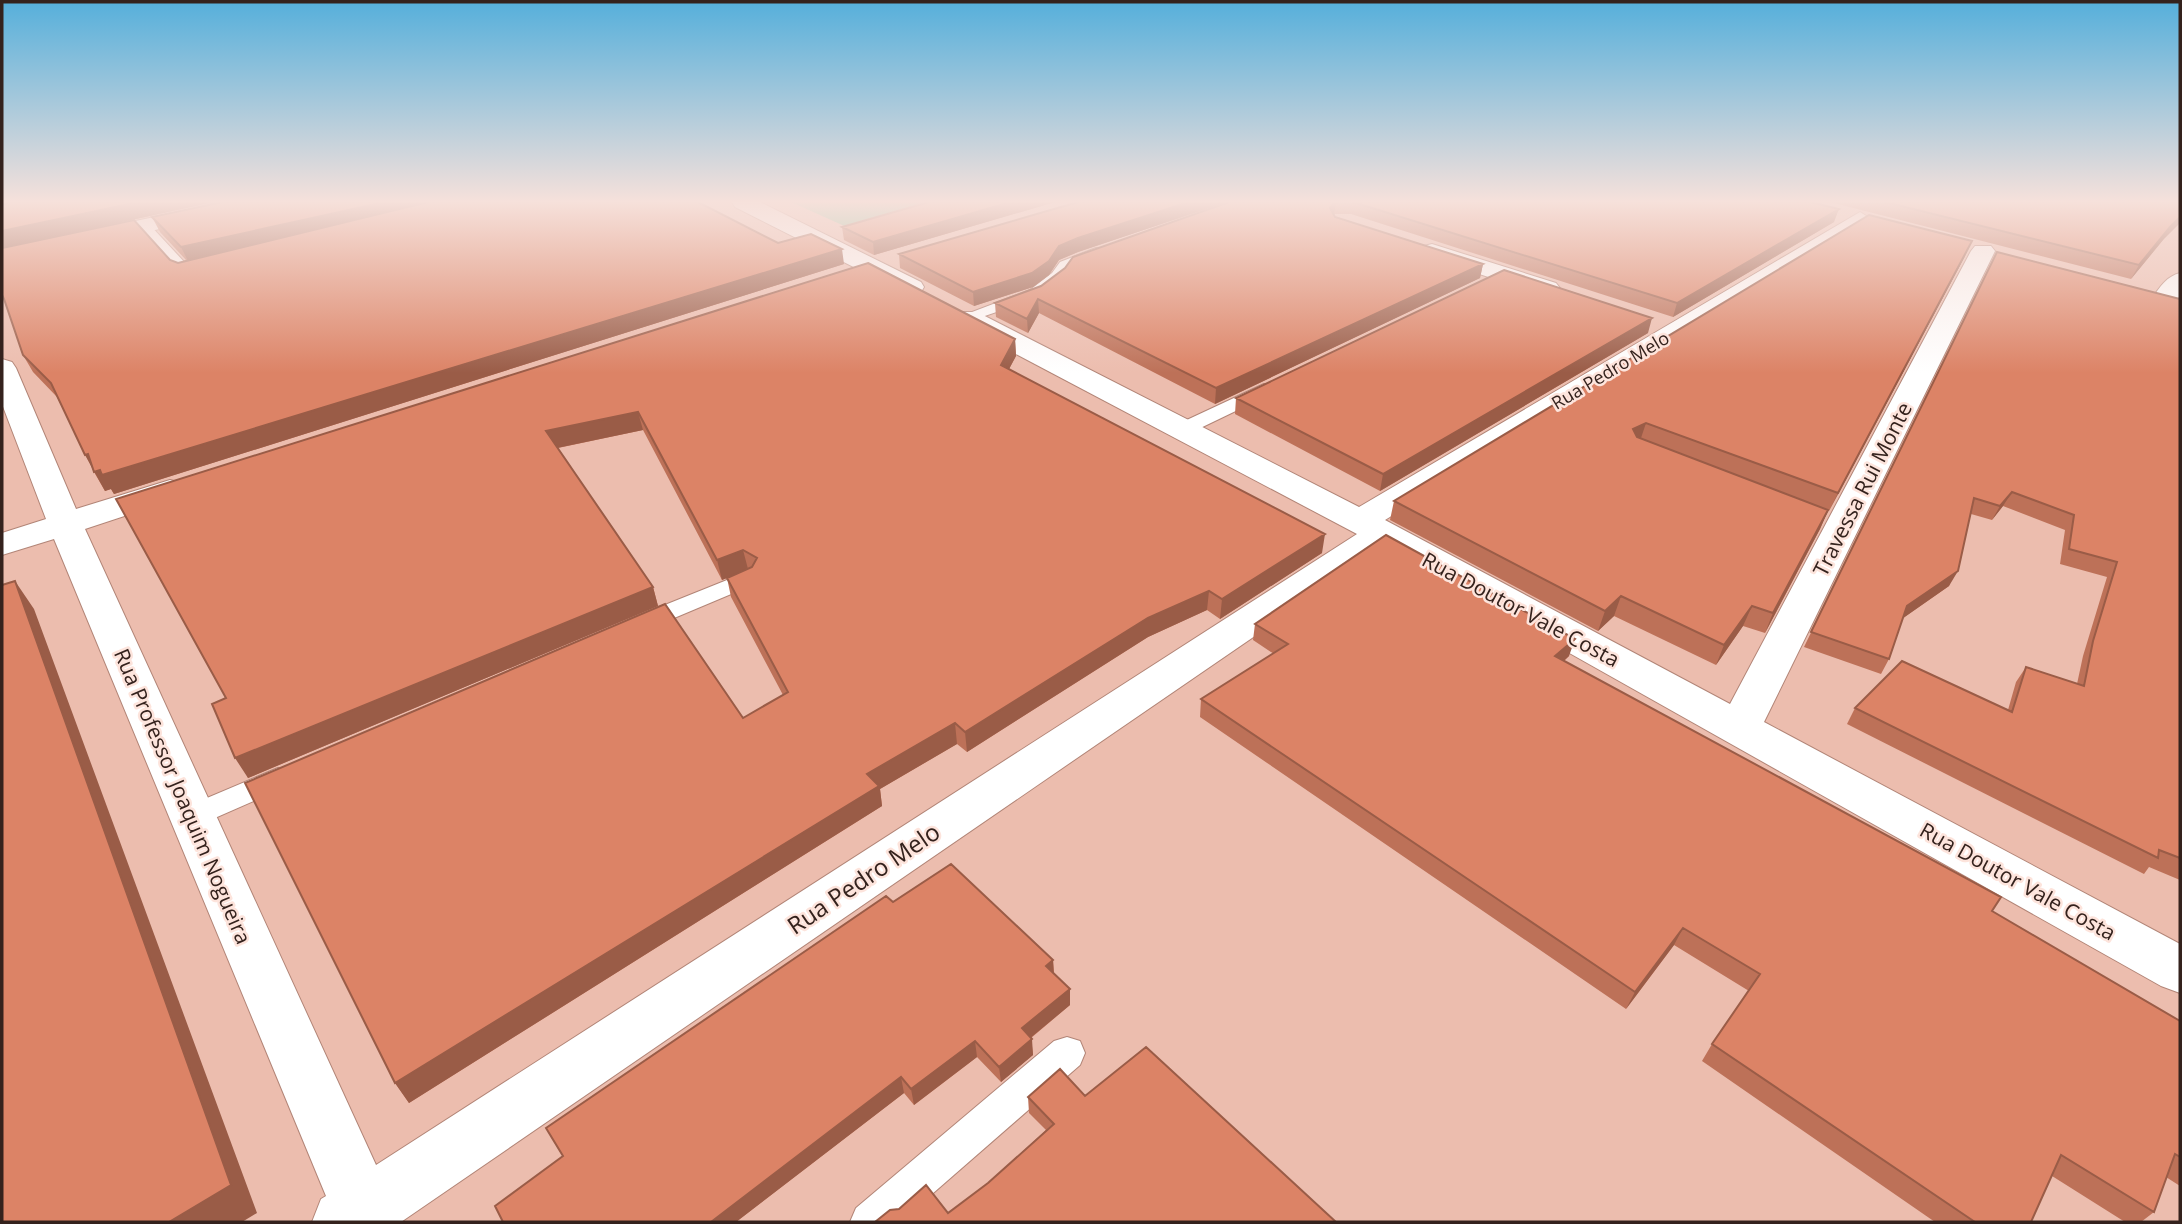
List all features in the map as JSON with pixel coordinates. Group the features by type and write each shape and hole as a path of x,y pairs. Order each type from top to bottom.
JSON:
{"street":[{"name":"Rua Doutor Vale Costa","path":"884,259 967,317 1371,527 2180,970"},
{"path":"1456,259 1570,296"},
{"name":"Rua Pedro Melo","path":"359,1218 1663,326 1786,259"},
{"name":"Travessa Rui Monte","path":"1740,727 1830,522 1979,259"},
{"path":"832,278 889,261"},
{"path":"2139,291 2175,293"},
{"name":"Rua Professor Joaquim Nogueira","path":"2,368 65,524 192,817 359,1218"},
{"path":"2,544 197,482"}],"lane":[{"path":"174,259 185,271 226,261"},
{"path":"967,317 1040,292 1057,281 1065,265 1081,259"},
{"path":"1479,287 1504,275"},
{"path":"1183,429 1278,384"},
{"path":"611,635 747,579"},
{"path":"192,817 307,766"},
{"path":"870,1222 1067,1053"}],"building":[{"path":"2,259 169,259 178,263 194,259 809,259 102,475 100,470 94,472 88,454 85,455 51,383 23,355 2,295"},
{"path":"909,259 1050,259 1032,273 973,292"},
{"path":"1071,259 1468,259 1483,264 1216,388 1038,299 1027,319 995,303 1041,286 1065,268"},
{"path":"1536,259 1753,259 1677,303"},
{"path":"1796,259 1962,259 1838,493 1646,423 1633,429 1637,437 1828,510 1773,613 1752,606 1724,645 1621,596 1605,611 1394,501"},
{"path":"1994,259 2025,259 2180,299 2180,858 2159,850 2158,858 1855,708 1902,661 2012,712 2026,667 2084,686 2093,641 2117,562 2069,549 2074,515 2012,492 2000,506 1974,498 1958,571 1907,606 1889,659 1811,632"},
{"path":"2115,259 2144,259 2139,265"},
{"path":"868,263 1015,339 1001,365 1325,534 1222,599 1209,591 1148,618 965,732 955,723 867,774 879,786 395,1083 245,783 665,604 743,718 788,692 727,578 752,567 757,558 743,550 717,560 638,412 546,431 653,587 235,758 212,704 226,698 116,499"},
{"path":"1504,270 1652,318 1383,474 1236,398"},
{"path":"1386,535 1575,639 1555,656 2001,897 1992,911 2180,1021 2180,1157 2175,1154 2154,1212 2061,1155 2031,1222 1975,1222 1712,1044 1760,974 1683,928 1635,992 1201,699 1288,644 1255,624"},
{"path":"15,581 231,1185 169,1222 2,1222 2,585"},
{"path":"951,864 1053,960 1046,966 1070,989 1022,1028 1032,1039 999,1067 975,1041 911,1089 901,1077 711,1222 503,1222 495,1206 563,1156 546,1128 886,896 893,902"},
{"path":"1146,1047 1336,1222 875,1222 890,1210 899,1209 926,1185 948,1213 988,1183 1054,1124 1028,1097 1060,1069 1085,1096"}]}
